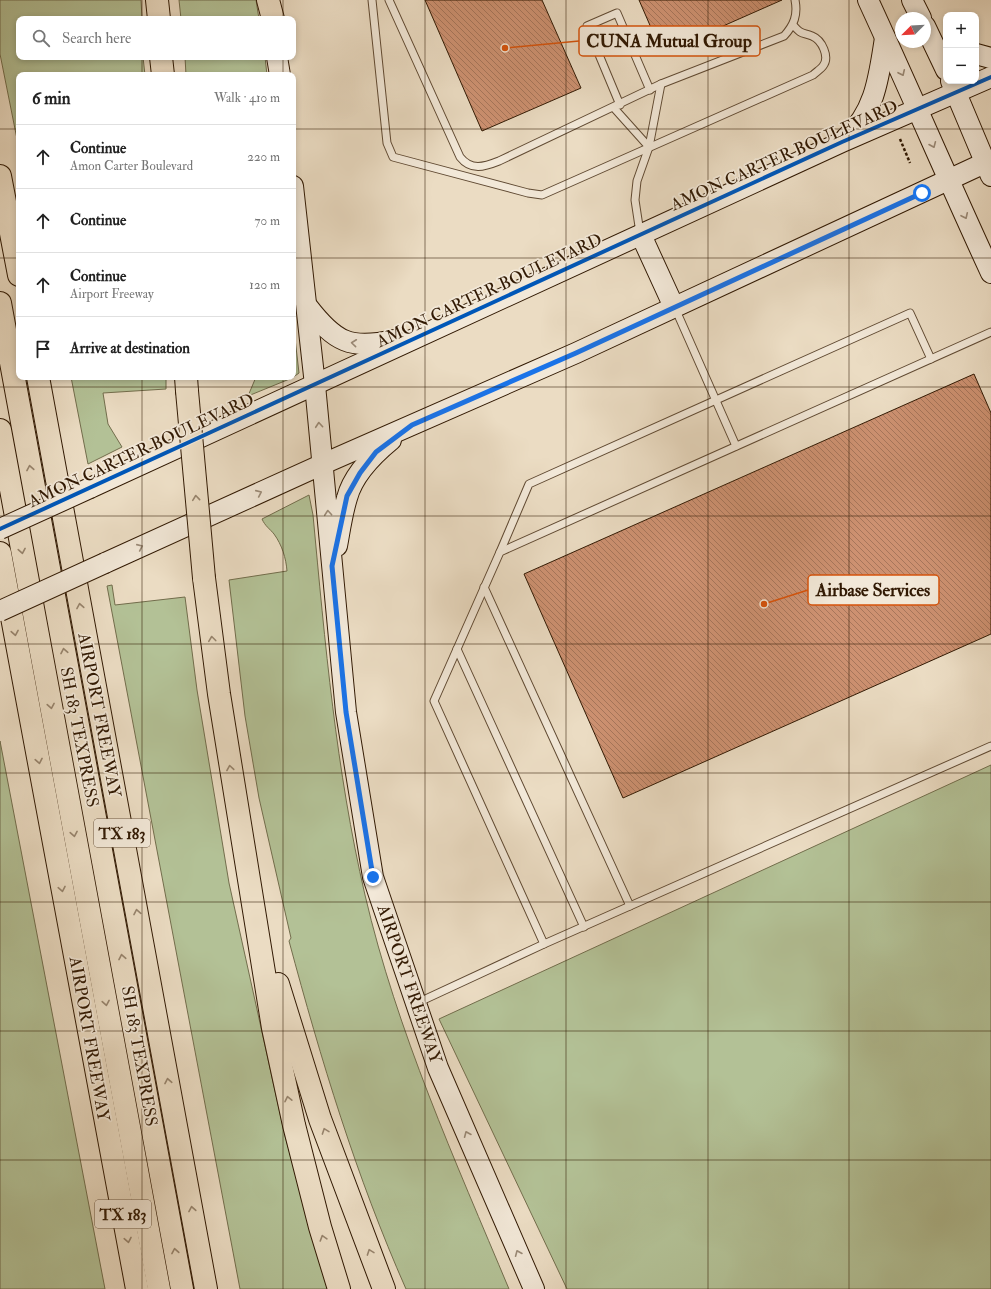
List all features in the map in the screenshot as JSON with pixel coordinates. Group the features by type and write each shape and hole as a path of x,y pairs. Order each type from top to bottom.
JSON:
{"highway":[{"path":"157,0 158,16"},
{"path":"270,0 273,16"},
{"path":"161,60 163,72"},
{"path":"0,176 16,259"},
{"name":"SH 183 TEXPRESS","path":"0,303 182,1289"},
{"name":"AIRPORT FREEWAY","path":"39,380 206,1289"},
{"path":"186,384 204,578 219,694 273,1028 296,1132 320,1227 339,1289"},
{"name":"SH 183 TEXPRESS","path":"0,430 159,1289"},
{"name":"AIRPORT FREEWAY","path":"0,553 136,1289"},
{"path":"236,806 260,918 289,1023 320,1119 384,1289"}],"street":[{"path":"868,0 918,108 948,180 991,273"},
{"path":"912,0 918,12"},
{"path":"931,30 940,40 943,41"},
{"path":"842,142 858,126 870,104 877,85 885,38"},
{"path":"931,39 943,64"},
{"path":"979,55 991,58"},
{"path":"278,60 280,72"},
{"name":"AMON CARTER BOULEVARD","path":"0,529 316,385 420,335 918,108 954,86 991,76"},
{"path":"0,611 323,464 576,353 948,180 989,167 954,86"},
{"name":"AIRPORT FREEWAY","path":"296,210 316,385 346,712 373,877 438,1068 534,1289"},
{"path":"641,235 674,307"},
{"path":"308,307 324,328 345,342 373,345 420,335"},
{"path":"332,566 347,496 360,473 376,452 412,425"}],"lane":[{"path":"372,0 387,143 393,157 528,193 542,195 813,74 824,66 826,58 824,50 820,41 812,36 801,34 793,25"},
{"path":"389,0 460,157 473,167 488,166 662,84 784,36 793,25 797,10 795,0"},
{"path":"649,147 617,106 587,26 617,13 650,90"},
{"path":"641,235 635,200 637,181 649,147 662,84"},
{"path":"674,307 736,446"},
{"path":"544,944 434,701 500,552 528,484 910,313 931,359"},
{"path":"500,552 991,332"},
{"path":"484,587 630,906"},
{"path":"457,649 584,927"},
{"path":"416,1004 544,944 991,746"}],"path":[{"path":"900,139 910,163"}],"green space":[{"path":"0,0 141,0 142,16 16,16 16,60 143,60 145,72 16,72 16,134 0,54"},
{"path":"179,0 256,0 259,16 181,16"},
{"path":"185,60 265,60 267,72 186,72"},
{"path":"296,347 299,373 296,375"},
{"path":"72,380 166,380 166,389 103,393 108,424 122,447 88,464"},
{"path":"255,380 287,380 248,396"},
{"path":"309,495 313,515 327,659 339,754 346,801 365,895 378,946 410,1046 448,1144 509,1289 406,1289 355,1161 327,1074 289,941 291,938 259,798 245,716 229,580 287,571 285,556 281,547 274,534 266,526 262,519"},
{"path":"112,585 115,605 185,597 197,690 229,883 285,1136 328,1289 240,1289 107,586"},
{"path":"0,741 105,1289 0,1289"},
{"path":"991,765 991,1289 567,1289 439,1019"}],"building":[{"path":"425,0 542,0 581,88 482,131"},
{"path":"639,0 782,0 662,53"},
{"path":"974,374 991,413 991,634 623,798 524,574"}],"cycle path":[{"path":"0,529 842,142 991,77"}],"place":[{"name":"CUNA Mutual Group","path":"505,48"},
{"name":"Airbase Services","path":"764,604"}],"route":[{"path":"373,877 346,712 332,566 347,496 360,473 376,452 399,433 412,425 576,353 922,193"}]}
